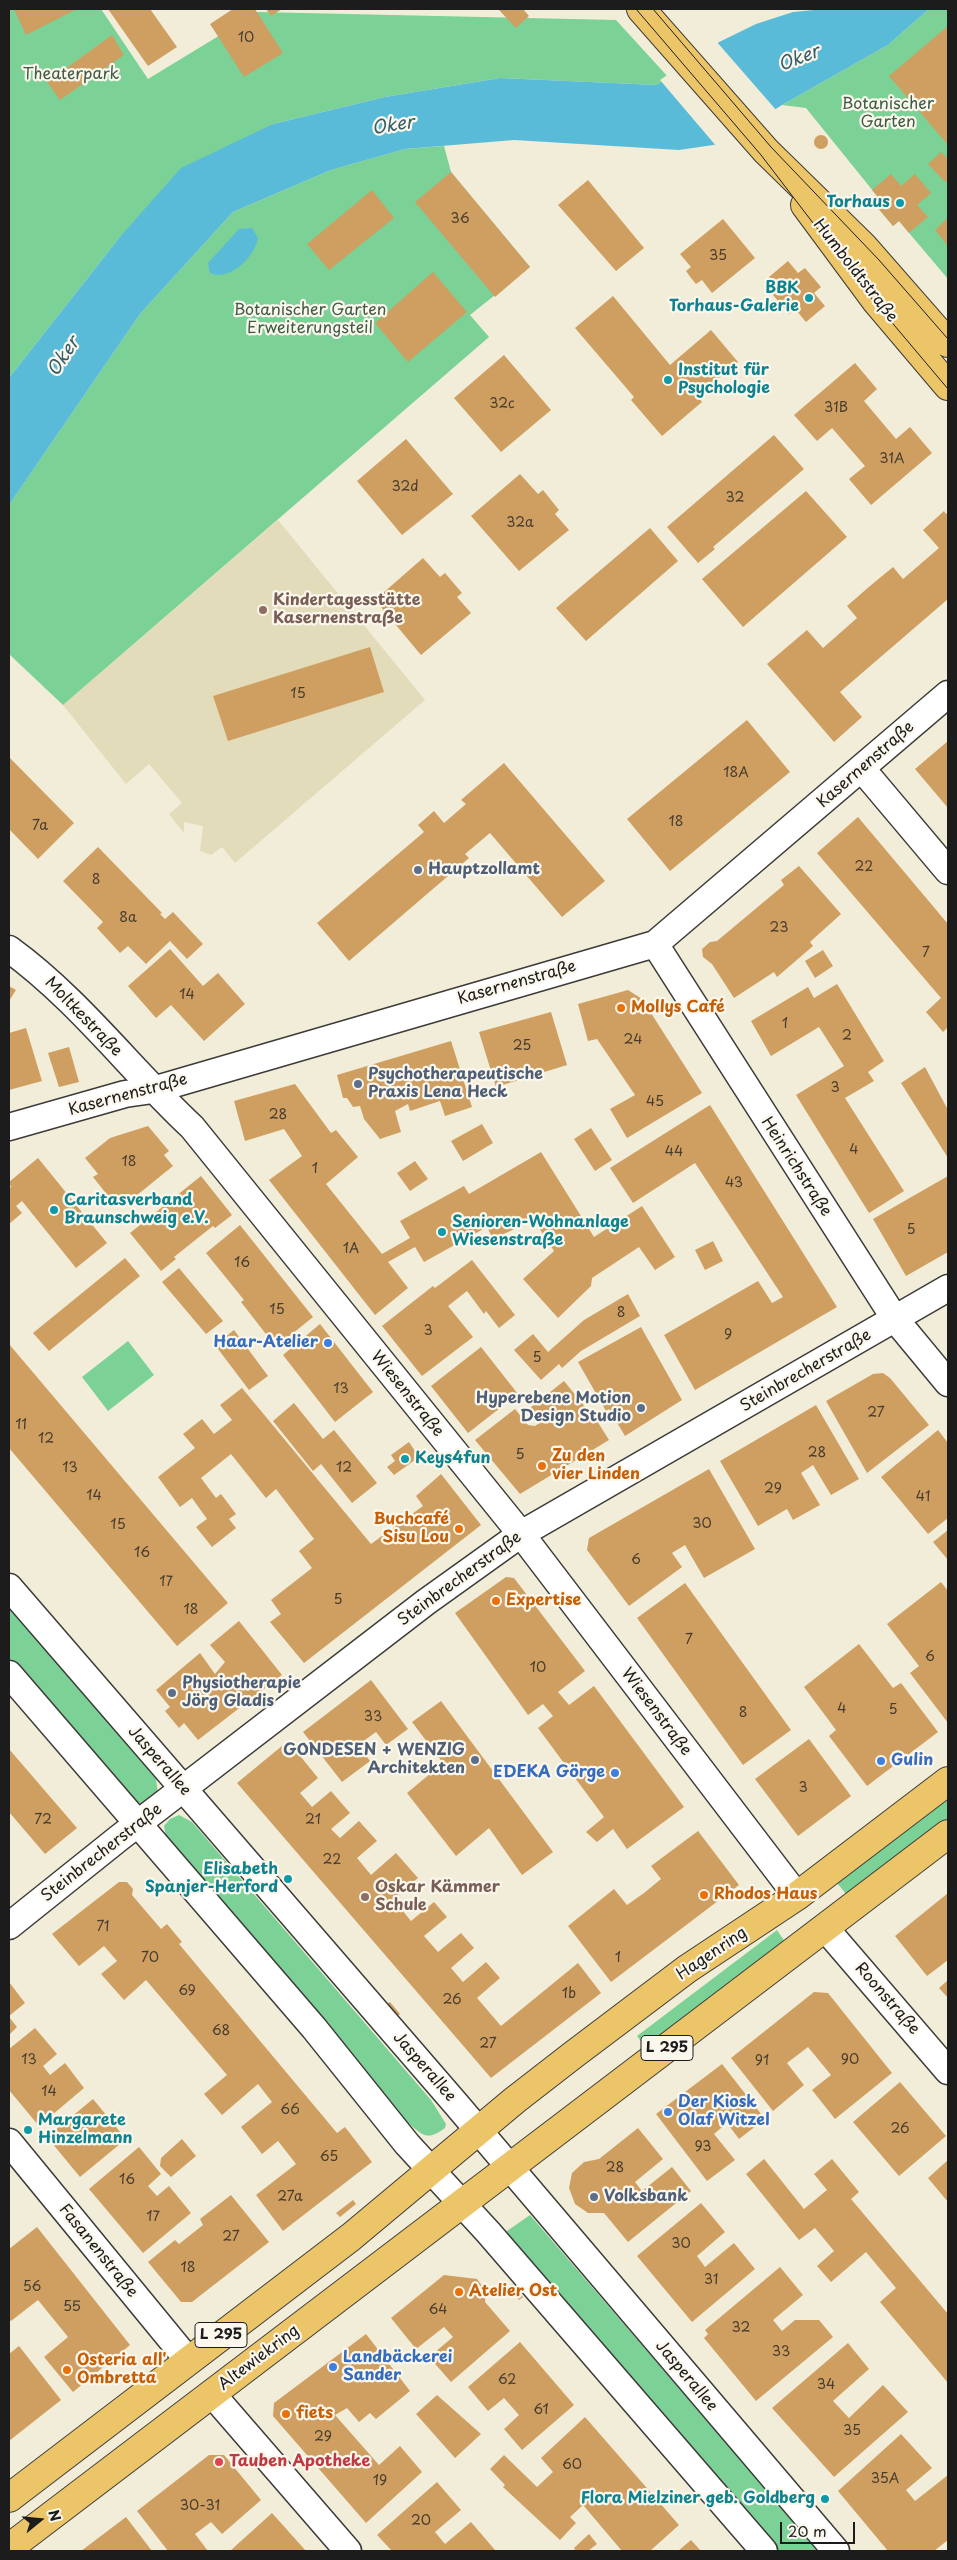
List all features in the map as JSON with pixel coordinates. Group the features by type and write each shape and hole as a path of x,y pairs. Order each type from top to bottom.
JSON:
{"main road":[{"name":"Humboldtstraße","path":"642,9 766,151 863,246 948,343"},
{"name":"Humboldtstraße","path":"766,151 848,265 948,386"},
{"name":"Hagenring","path":"479,2131 515,2100 687,1970 797,1896 948,1781"},
{"name":"L 295","path":"510,2169 948,1834"},
{"name":"L 295","path":"9,2498 352,2237 479,2131"},
{"name":"Altewiekring","path":"9,2548 510,2169"}],"street":[{"name":"Kasernenstraße","path":"9,1127 125,1094 153,1090 655,944 948,694"},
{"path":"862,769 948,871"},
{"name":"Heinrichstraße","path":"655,944 895,1319 948,1384"},
{"name":"Moltkestraße","path":"9,949 34,966 86,1016 153,1090"},
{"name":"Wiesenstraße","path":"153,1090 192,1127 521,1534 797,1896"},
{"name":"Steinbrecherstraße","path":"9,1926 426,1602 521,1534 948,1288"},
{"name":"Jasperallee","path":"9,1587 479,2131 836,2551"},
{"path":"9,1674 314,2028 407,2144 463,2204 764,2551"},
{"name":"Roonstraße","path":"825,1928 948,2071"},
{"name":"Fasanenstraße","path":"9,2142 188,2360"},
{"path":"212,2394 348,2551"}],"shaded area":[{"name":"Kindertagesstätte Kasernenstraße","path":"278,520 425,700 235,863 222,847 211,855 200,851 203,826 184,822 184,833 169,814 182,803 149,764 126,784 63,705"}],"green space":[{"name":"Theaterpark","path":"9,9 101,9 148,79 258,12 616,20 669,78 657,85 500,78 385,97 273,124 119,238 9,378"},
{"name":"Botanischer Garten","path":"929,9 948,9 948,279 899,221 893,226 877,207 882,202 806,108 782,105 888,45"},
{"name":"Botanischer Garten Erweiterungsteil","path":"444,146 451,172 530,267 470,315 489,337 63,705 9,654 9,505 140,314 233,212 331,170 405,149"},
{"path":"128,1341 154,1375 108,1411 82,1377"},
{"path":"9,1607 156,1779 158,1794 145,1806 131,1799 9,1658"},
{"path":"948,1799 948,1818 847,1895 837,1883"},
{"path":"179,1815 192,1822 431,2100 446,2124 445,2128 430,2136 422,2134 408,2123 167,1841 164,1826 170,1819"},
{"path":"777,1930 785,1942 646,2048 637,2036"},
{"path":"530,2215 819,2551 779,2551 504,2233"}],"water":[{"name":"Oker","path":"824,9 929,9 888,45 782,105 720,144 679,150 514,140 405,149 331,170 233,212 140,314 9,505 9,378 119,238 181,168 273,124 385,97 500,78 657,85 709,47 756,24 793,12"},
{"path":"252,228 258,238 247,260 233,271 225,274 217,275 210,273 208,263 239,229"}],"pier":[{"path":"716,41 777,111 717,147 660,80"}],"building":[{"path":"14,9 77,9 26,35"},
{"path":"108,9 150,9 177,47 148,66"},
{"path":"233,9 255,9 283,53 244,77 210,24"},
{"path":"266,9 282,9 271,16"},
{"path":"523,9 529,16 516,28 499,10"},
{"path":"948,26 948,145 889,76"},
{"path":"112,35 124,55 60,100 47,82"},
{"path":"818,135 824,135 828,142 824,149 818,149 814,145 814,139"},
{"path":"941,152 948,159 948,179 945,182 928,164"},
{"path":"451,172 530,267 495,297 415,202"},
{"name":"Torhaus","path":"891,174 901,186 915,174 931,193 917,205 928,217 909,233 899,221 893,226 877,207 882,202 872,190"},
{"path":"588,180 644,248 616,271 558,205"},
{"path":"372,190 394,218 329,270 307,244"},
{"path":"948,218 948,246 935,230"},
{"path":"723,219 755,258 712,293 702,280 696,284 691,278 686,271 691,267 680,254"},
{"path":"788,261 798,273 805,268 821,287 814,293 825,306 806,322 795,309 789,314 773,295 779,289 769,277"},
{"path":"433,272 467,312 408,362 375,323"},
{"name":"Institut für Psychologie","path":"613,296 670,365 711,330 738,362 697,396 702,402 662,436 631,400 634,397 575,328"},
{"path":"504,355 551,410 501,452 454,398"},
{"path":"855,363 877,389 864,401 896,439 910,427 932,453 871,505 849,479 865,466 832,428 817,441 794,415"},
{"path":"774,435 804,469 713,547 715,549 698,563 667,527"},
{"path":"406,439 453,494 402,535 357,481"},
{"path":"520,474 538,494 543,490 559,510 555,514 569,530 519,571 471,516"},
{"path":"806,491 847,537 743,627 702,579"},
{"path":"944,511 946,514 948,512 948,599 840,692 862,717 834,742 767,664 807,630 823,648 857,618 847,606 870,586 893,567 903,579 939,548 923,530"},
{"path":"650,528 678,561 586,641 556,608"},
{"path":"423,558 440,577 445,573 462,593 457,597 471,613 421,655 375,600"},
{"name":"Kindertagesstätte Kasernenstraße","path":"370,647 384,692 228,741 213,696"},
{"path":"747,720 790,772 670,871 627,819"},
{"path":"948,741 948,808 915,769"},
{"path":"9,757 74,823 38,859 9,829"},
{"name":"Hauptzollamt","path":"504,763 605,881 562,917 490,833 465,854 469,858 349,961 317,923 424,832 418,825 434,811 444,823 466,804 461,800"},
{"path":"858,817 948,924 948,1027 943,1032 926,1012 941,998 817,853"},
{"path":"98,847 162,913 160,914 165,919 173,912 203,944 187,959 170,941 146,964 128,946 120,953 97,928 103,922 63,881"},
{"path":"799,866 841,914 810,942 813,946 777,977 774,972 734,998 712,964 703,957 702,949 710,942 717,941 784,885 781,880"},
{"path":"170,949 203,986 218,973 245,1004 204,1041 171,1005 156,1018 128,986"},
{"path":"823,950 833,966 815,978 805,961"},
{"path":"837,984 884,1061 868,1072 874,1081 845,1098 904,1191 869,1213 796,1095 844,1066 819,1027 771,1056 751,1021 808,987 814,998"},
{"path":"9,986 16,990 9,1001"},
{"path":"628,990 642,999 702,1093 627,1138 610,1109 635,1095 597,1039 588,1041 578,1004"},
{"path":"551,1012 567,1065 496,1087 479,1032"},
{"path":"26,1028 42,1081 9,1090 9,1033"},
{"path":"451,1041 472,1107 445,1116 440,1101 410,1111 408,1104 395,1111 401,1132 380,1139 364,1119 360,1106 353,1107 347,1098 343,1098 337,1075"},
{"path":"69,1047 79,1082 59,1087 48,1053"},
{"path":"925,1067 948,1110 948,1158 901,1083"},
{"path":"295,1084 331,1133 336,1130 358,1157 326,1184 382,1254 410,1238 400,1221 464,1186 469,1194 541,1152 594,1237 642,1206 675,1257 655,1270 639,1247 592,1278 591,1286 558,1318 523,1279 554,1251 534,1220 493,1239 487,1227 424,1262 415,1247 388,1262 408,1288 375,1315 269,1180 302,1156 284,1129 245,1141 234,1101"},
{"path":"710,1105 837,1307 695,1390 664,1335 758,1281 772,1303 783,1297 695,1163 633,1203 610,1168"},
{"path":"482,1124 493,1143 463,1161 451,1141"},
{"path":"148,1126 169,1151 164,1155 173,1166 126,1204 120,1196 113,1202 93,1177 98,1174 85,1158 110,1138"},
{"path":"591,1128 612,1160 595,1171 574,1139"},
{"name":"Caritasverband Braunschweig e.V.","path":"38,1158 107,1243 76,1268 22,1201 16,1206 22,1213 9,1224 9,1189 11,1187 9,1182"},
{"path":"415,1161 428,1179 410,1191 397,1173"},
{"path":"201,1176 232,1215 215,1228 213,1226 174,1257 176,1259 161,1271 130,1233"},
{"path":"948,1176 948,1252 906,1276 873,1219"},
{"path":"240,1225 313,1317 276,1347 241,1302 244,1300 206,1253"},
{"path":"713,1241 723,1261 705,1270 695,1250"},
{"path":"125,1258 140,1276 49,1351 33,1333"},
{"path":"472,1260 515,1315 499,1328 486,1311 484,1314 467,1291 448,1306 473,1337 422,1376 382,1326 433,1286 435,1288"},
{"path":"179,1268 223,1321 206,1334 162,1282"},
{"path":"628,1294 640,1316 581,1351 562,1368 559,1364 541,1380 514,1350 533,1334 548,1352 584,1320"},
{"path":"320,1324 373,1392 335,1422 283,1355"},
{"path":"641,1327 682,1400 625,1436 609,1409 606,1411 578,1362"},
{"path":"234,1330 268,1376 249,1390 215,1345"},
{"path":"9,1344 228,1603 177,1646 9,1448"},
{"path":"481,1347 518,1394 468,1433 431,1386"},
{"path":"883,1373 890,1378 929,1425 867,1473 826,1401 873,1374"},
{"path":"564,1381 599,1424 609,1440 520,1494 475,1440 515,1409 528,1425 535,1426 541,1422 530,1408"},
{"path":"242,1388 371,1544 423,1506 416,1496 441,1474 481,1525 304,1663 270,1622 281,1614 271,1600 312,1568 299,1551 314,1539 276,1489 266,1498 231,1454 201,1478 216,1498 221,1494 236,1514 229,1519 236,1528 212,1547 196,1527 207,1519 192,1498 180,1507 158,1477 195,1448 183,1434 202,1419 214,1434 232,1420 220,1405"},
{"path":"294,1403 323,1439 334,1430 377,1483 352,1503 321,1464 313,1471 273,1421"},
{"path":"816,1405 859,1479 831,1495 813,1465 801,1473 820,1505 793,1520 787,1509 758,1526 720,1461"},
{"path":"938,1430 948,1443 948,1518 928,1534 881,1477"},
{"name":"Keys4fun","path":"409,1442 419,1457 394,1475 387,1467 395,1461 391,1455"},
{"path":"709,1469 755,1549 704,1578 685,1545 672,1553 682,1567 629,1606 587,1550 589,1538"},
{"path":"948,1530 948,1560 933,1542"},
{"path":"506,1577 514,1578 585,1671 558,1692 569,1705 594,1686 684,1807 627,1849 613,1829 597,1842 586,1832 604,1817 538,1728 553,1716 543,1704 528,1715 455,1613"},
{"path":"941,1582 948,1591 948,1723 910,1673 919,1666 887,1624"},
{"path":"685,1583 791,1730 743,1765 637,1618"},
{"path":"239,1621 282,1675 198,1740 184,1723 179,1728 165,1711 170,1707 156,1690 200,1653 215,1674 225,1662 210,1645"},
{"path":"859,1644 893,1688 901,1683 938,1732 867,1786 829,1736 836,1730 804,1687"},
{"path":"371,1680 408,1729 386,1745 376,1732 358,1745 370,1761 342,1782 303,1732"},
{"path":"441,1701 553,1852 522,1875 489,1828 456,1856 407,1793 443,1763 412,1722"},
{"path":"809,1739 851,1796 798,1836 755,1779"},
{"path":"288,1741 318,1778 300,1793 312,1807 331,1791 350,1813 331,1829 340,1838 359,1821 377,1841 357,1858 371,1875 396,1853 418,1878 393,1899 411,1921 434,1902 447,1917 424,1936 438,1952 461,1933 474,1948 451,1968 463,1982 486,1962 500,1978 477,1998 501,2026 578,1963 601,1993 491,2078 237,1783"},
{"path":"9,1749 77,1828 45,1854 9,1812"},
{"path":"698,1831 739,1885 611,1982 568,1926 614,1889 627,1905 644,1893 661,1879 651,1866"},
{"path":"119,1882 127,1882 133,1889 132,1895 161,1929 167,1924 182,1942 179,1944 337,2133 345,2127 372,2162 283,2231 256,2195 296,2164 278,2141 262,2154 241,2127 272,2102 258,2084 222,2115 204,2094 227,2075 146,1980 124,2000 101,1974 117,1961 104,1946 79,1966 52,1934"},
{"path":"948,1893 948,1960 927,1976 895,1936"},
{"path":"948,1980 948,1998 939,1988"},
{"path":"9,1982 25,2003 9,2016"},
{"path":"814,1992 828,1993 892,2073 835,2119 812,2090 831,2075 808,2047 787,2063 804,2085 773,2111 731,2058"},
{"path":"390,2002 400,2014 395,2018 385,2005"},
{"path":"9,2017 17,2027 9,2035"},
{"path":"35,2028 57,2054 43,2066 50,2075 65,2063 84,2088 39,2126 9,2090 9,2049"},
{"path":"722,2064 765,2119 739,2139 727,2123 714,2134 735,2160 707,2181 656,2114"},
{"path":"900,2082 946,2136 899,2176 853,2122"},
{"path":"93,2099 126,2139 80,2177 47,2137"},
{"path":"638,2128 663,2159 635,2182 642,2191 672,2167 691,2191 628,2242 604,2213 588,2213 575,2204 569,2188 572,2173 584,2162 599,2159"},
{"path":"182,2139 196,2156 171,2177 160,2166 161,2158"},
{"path":"139,2147 161,2174 148,2186 157,2196 169,2186 191,2213 143,2253 89,2189"},
{"path":"764,2159 804,2209 827,2190 814,2174 832,2159 859,2192 851,2199 948,2314 948,2383 880,2302 896,2288 866,2252 831,2282 817,2266 834,2251 815,2228 799,2240 746,2174"},
{"path":"948,2160 948,2202 928,2178"},
{"path":"231,2195 269,2242 192,2302 181,2302 148,2262 175,2240 179,2244 203,2225 200,2219"},
{"path":"353,2200 356,2204 340,2217 336,2213"},
{"path":"701,2203 725,2232 697,2256 705,2267 734,2243 755,2269 692,2322 637,2256"},
{"path":"37,2227 130,2345 73,2392 44,2357 68,2337 38,2300 11,2321 9,2319 9,2249"},
{"path":"780,2267 803,2295 773,2320 782,2331 795,2320 819,2320 833,2337 756,2401 704,2338 708,2334 705,2330"},
{"path":"444,2275 477,2279 486,2291 485,2302 510,2331 451,2382 429,2357 453,2337 444,2327 416,2349 391,2318"},
{"path":"512,2284 523,2297 519,2300 509,2288"},
{"path":"366,2334 410,2391 376,2419 370,2413 359,2422 347,2408 335,2415 379,2465 400,2446 422,2472 366,2523 273,2416 274,2403"},
{"path":"520,2342 574,2405 522,2450 504,2429 519,2415 504,2398 488,2411 468,2387"},
{"path":"848,2343 869,2369 833,2401 849,2418 883,2385 908,2412 834,2477 772,2408"},
{"path":"19,2346 61,2400 9,2441 9,2354"},
{"path":"437,2395 481,2434 455,2458 416,2414"},
{"path":"585,2417 679,2525 650,2551 622,2551 583,2505 570,2517 576,2523 560,2540 503,2487 505,2485 490,2469 504,2455 537,2487 553,2472 541,2458"},
{"path":"901,2434 932,2468 906,2490 915,2501 948,2475 948,2540 934,2551 888,2551 838,2491"},
{"path":"209,2455 224,2455 261,2500 222,2534 211,2522 195,2534 208,2551 168,2551 137,2511"},
{"path":"437,2482 461,2510 435,2532 445,2544 471,2522 494,2551 392,2551 377,2535"},
{"path":"272,2513 306,2551 230,2551"},
{"path":"126,2517 152,2551 81,2551"},
{"path":"589,2534 597,2544 588,2551 576,2551 574,2548"},
{"path":"691,2540 701,2551 678,2551"}],"tram line":[{"path":"636,9 761,155 862,287 948,389"},
{"path":"653,9 771,147 879,260 948,339"}],"place":[{"name":"Torhaus","path":"900,203"},
{"name":"BBK Torhaus-Galerie","path":"809,298"},
{"name":"Institut für Psychologie","path":"668,380"},
{"name":"Kindertagesstätte Kasernenstraße","path":"263,610"},
{"name":"Hauptzollamt","path":"418,870"},
{"name":"Mollys Café","path":"621,1008"},
{"name":"Psychotherapeutische Praxis Lena Heck","path":"358,1084"},
{"name":"Caritasverband Braunschweig e.V.","path":"54,1210"},
{"name":"Senioren-Wohnanlage Wiesenstraße","path":"442,1232"},
{"name":"Haar-Atelier","path":"328,1343"},
{"name":"Hyperebene Motion Design Studio","path":"641,1408"},
{"name":"Keys4fun","path":"405,1459"},
{"name":"Zu den vier Linden","path":"542,1466"},
{"name":"Buchcafé Sisu Lou","path":"459,1529"},
{"name":"Expertise","path":"496,1601"},
{"name":"Physiotherapie Jörg Gladis","path":"172,1693"},
{"name":"GONDESEN + WENZIG Architekten","path":"475,1760"},
{"name":"Gulin","path":"881,1761"},
{"name":"EDEKA Görge","path":"615,1773"},
{"name":"Elisabeth Spanjer-Herford","path":"288,1879"},
{"name":"Rhodos Haus","path":"704,1895"},
{"name":"Oskar Kämmer Schule","path":"365,1897"},
{"name":"Der Kiosk Olaf Witzel","path":"668,2112"},
{"name":"Margarete Hinzelmann","path":"28,2130"},
{"name":"Volksbank","path":"594,2197"},
{"name":"Atelier Ost","path":"459,2292"},
{"name":"Landbäckerei Sander","path":"333,2367"},
{"name":"Osteria all' Ombretta","path":"67,2370"},
{"name":"fiets","path":"286,2414"},
{"name":"Tauben Apotheke","path":"219,2462"},
{"name":"Flora Mielziner geb. Goldberg","path":"825,2499"}]}
